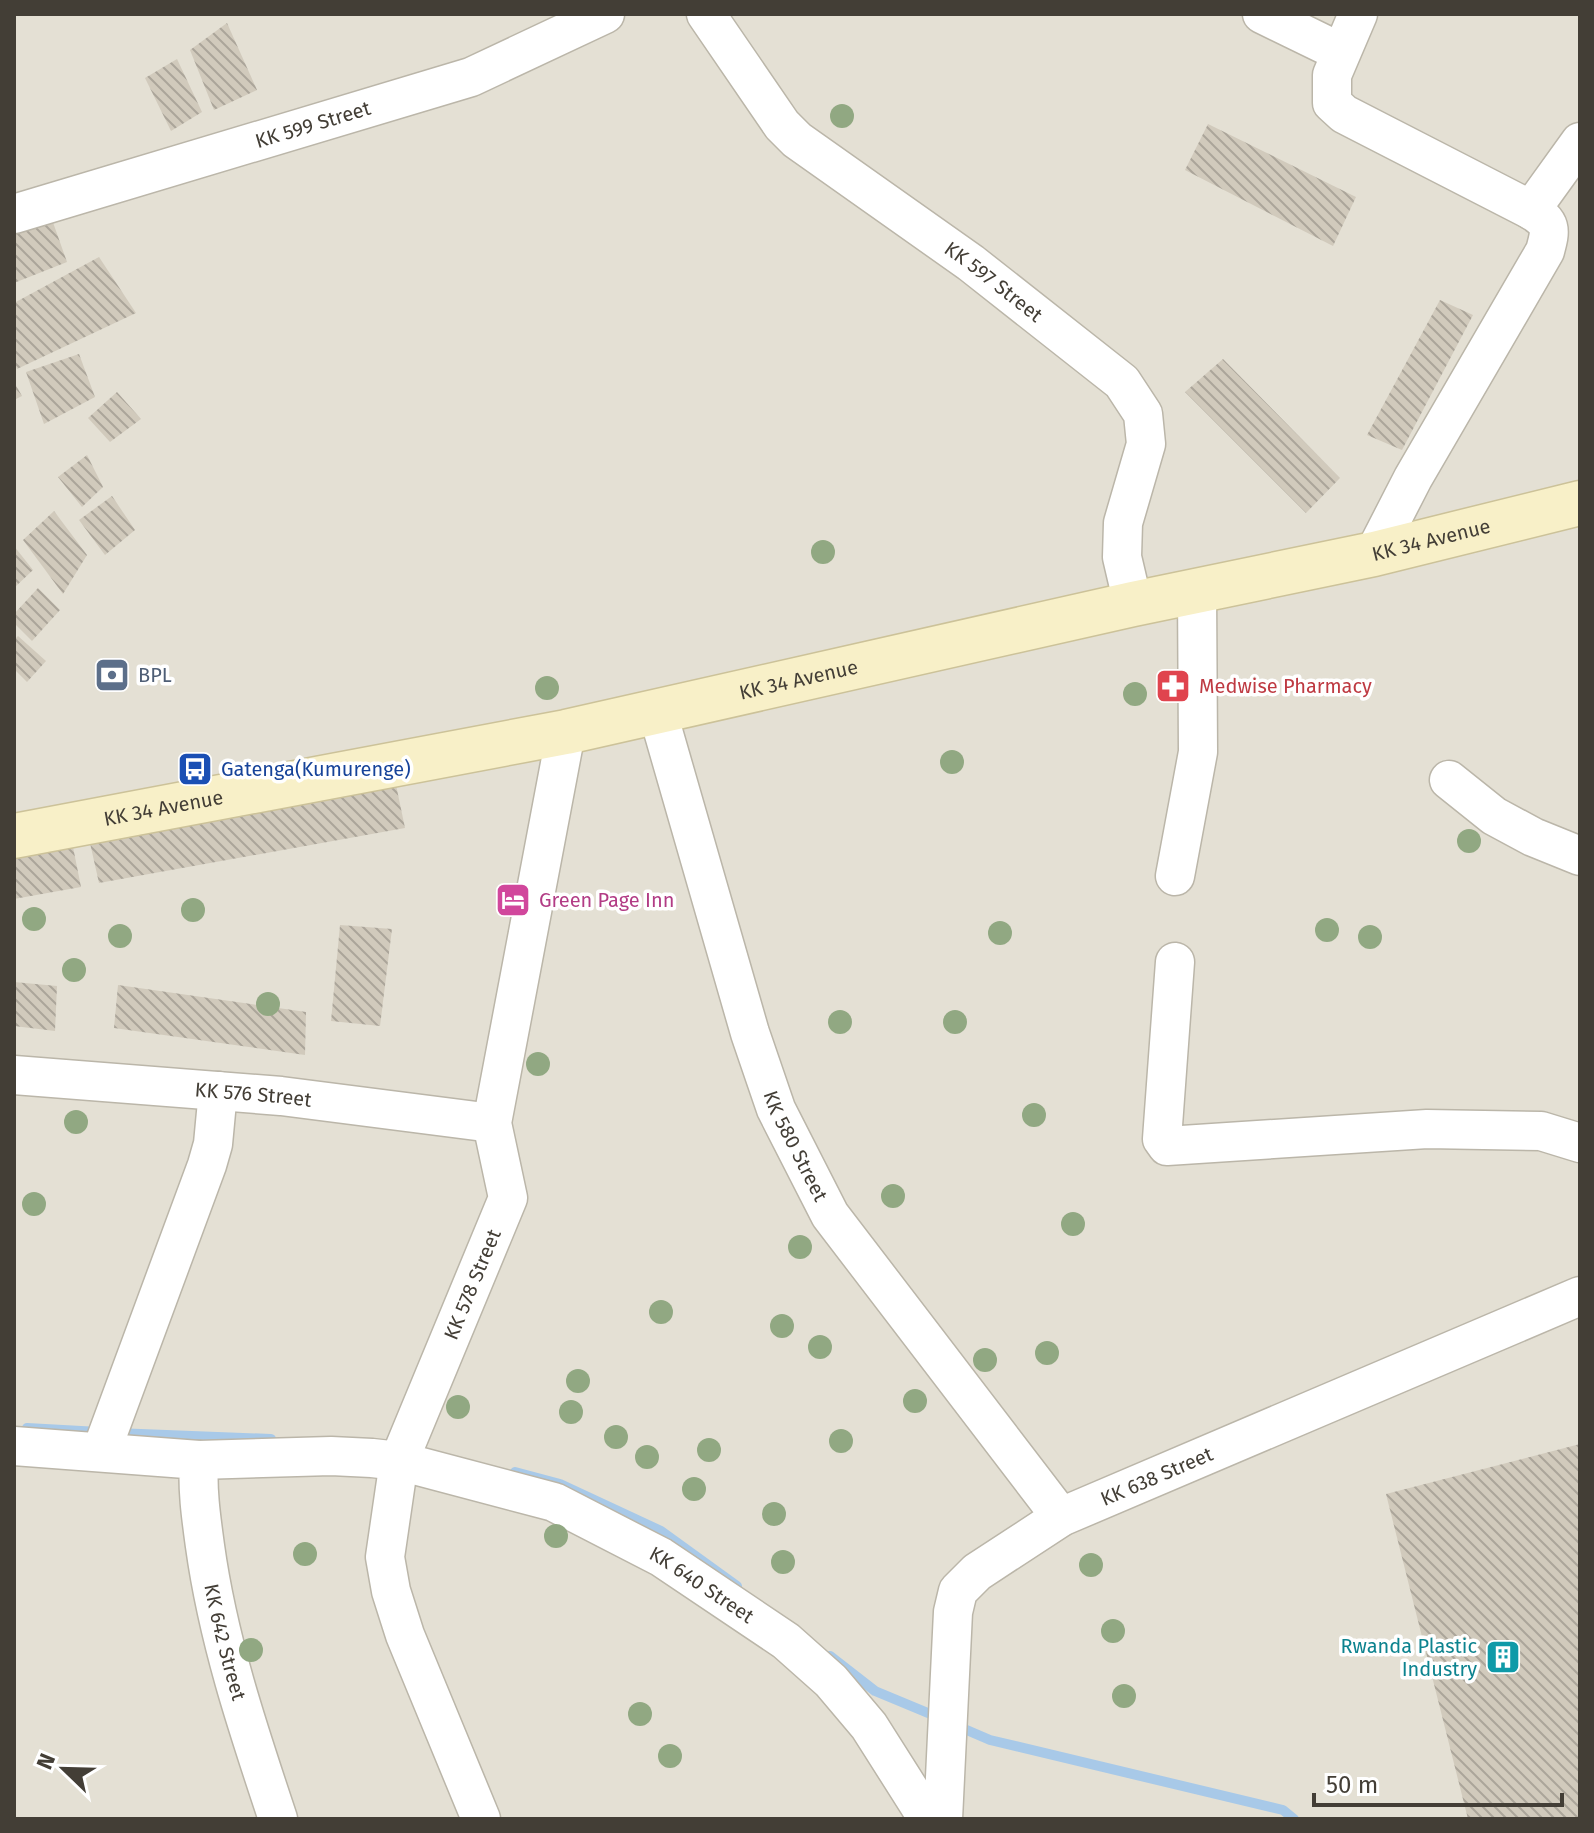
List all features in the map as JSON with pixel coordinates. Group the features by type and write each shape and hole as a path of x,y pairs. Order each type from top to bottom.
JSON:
{"main road":[{"name":"KK 34 Avenue","path":"14,836 566,732 1133,604 1374,554 1580,503"}],"street":[{"name":"KK 599 Street","path":"14,214 471,77 605,14"},
{"name":"KK 597 Street","path":"706,14 782,125 797,140 971,263 1122,382 1143,414 1146,444 1123,523 1122,557 1133,604"},
{"path":"1262,14 1340,52"},
{"path":"1358,14 1332,75 1332,103 1344,114 1531,210 1544,218 1550,231 1545,251 1413,478 1374,554"},
{"path":"1531,210 1580,142"},
{"path":"1175,876 1198,752 1197,590"},
{"name":"KK 580 Street","path":"657,710 750,1033 776,1109 830,1215 1061,1517"},
{"name":"KK 578 Street","path":"481,1819 405,1635 391,1591 385,1557 399,1461 508,1198 492,1123 566,732"},
{"path":"1449,780 1494,816 1533,837 1580,856"},
{"path":"1175,962 1162,1139 1167,1146 1427,1129 1541,1131 1580,1143"},
{"name":"KK 576 Street","path":"14,1075 281,1096 492,1123"},
{"path":"101,1452 207,1165 213,1144 218,1091"},
{"name":"KK 638 Street","path":"943,1819 953,1612 958,1591 977,1572 1061,1517 1580,1296"},
{"path":"14,1446 199,1460 331,1456 399,1461"},
{"name":"KK 642 Street","path":"199,1460 197,1485 211,1589 235,1688 278,1819"},
{"name":"KK 640 Street","path":"399,1461 554,1502 661,1557 786,1641 831,1681 869,1726 928,1819"}],"shaded area":[{"path":"14,14 1580,14 1580,1819 14,1819"}],"building":[{"path":"227,23 257,90 214,110 190,50"},
{"path":"177,59 202,112 171,131 145,78"},
{"path":"1208,124 1356,197 1333,246 1185,170"},
{"path":"50,214 67,262 14,283 14,228"},
{"path":"99,257 136,313 17,369 14,360 14,303"},
{"path":"1440,300 1473,315 1402,450 1367,435"},
{"path":"79,354 95,397 44,424 26,372"},
{"path":"1223,359 1340,478 1306,513 1185,392"},
{"path":"14,382 22,396 14,400"},
{"path":"117,392 141,419 110,442 88,418"},
{"path":"87,455 103,487 82,507 58,477"},
{"path":"112,496 135,530 105,555 79,520"},
{"path":"54,511 87,555 63,594 23,540"},
{"path":"14,546 33,570 14,588"},
{"path":"38,588 60,610 32,641 14,623 14,614"},
{"path":"18,636 46,661 27,682 14,669 14,640"},
{"path":"395,780 405,828 99,883 90,843"},
{"path":"72,842 81,887 14,899 14,853"},
{"path":"340,925 392,929 380,1026 331,1021"},
{"path":"14,982 57,986 55,1031 14,1026"},
{"path":"118,985 306,1012 305,1055 114,1028"},
{"name":"Rwanda Plastic Industry","path":"1580,1444 1580,1819 1468,1819 1386,1494"}],"waterway":[{"path":"27,1428 99,1432"},
{"path":"115,1433 271,1439"},
{"path":"515,1472 560,1484 661,1531 737,1586"},
{"path":"830,1656 875,1691 940,1718"},
{"path":"955,1725 990,1740 1283,1810 1294,1819"}],"place":[{"name":"BPL","path":"112,675"},
{"name":"Medwise Pharmacy","path":"1173,686"},
{"name":"Gatenga(Kumurenge)","path":"195,769"},
{"name":"Green Page Inn","path":"513,900"},
{"name":"Rwanda Plastic Industry","path":"1503,1657"}]}
